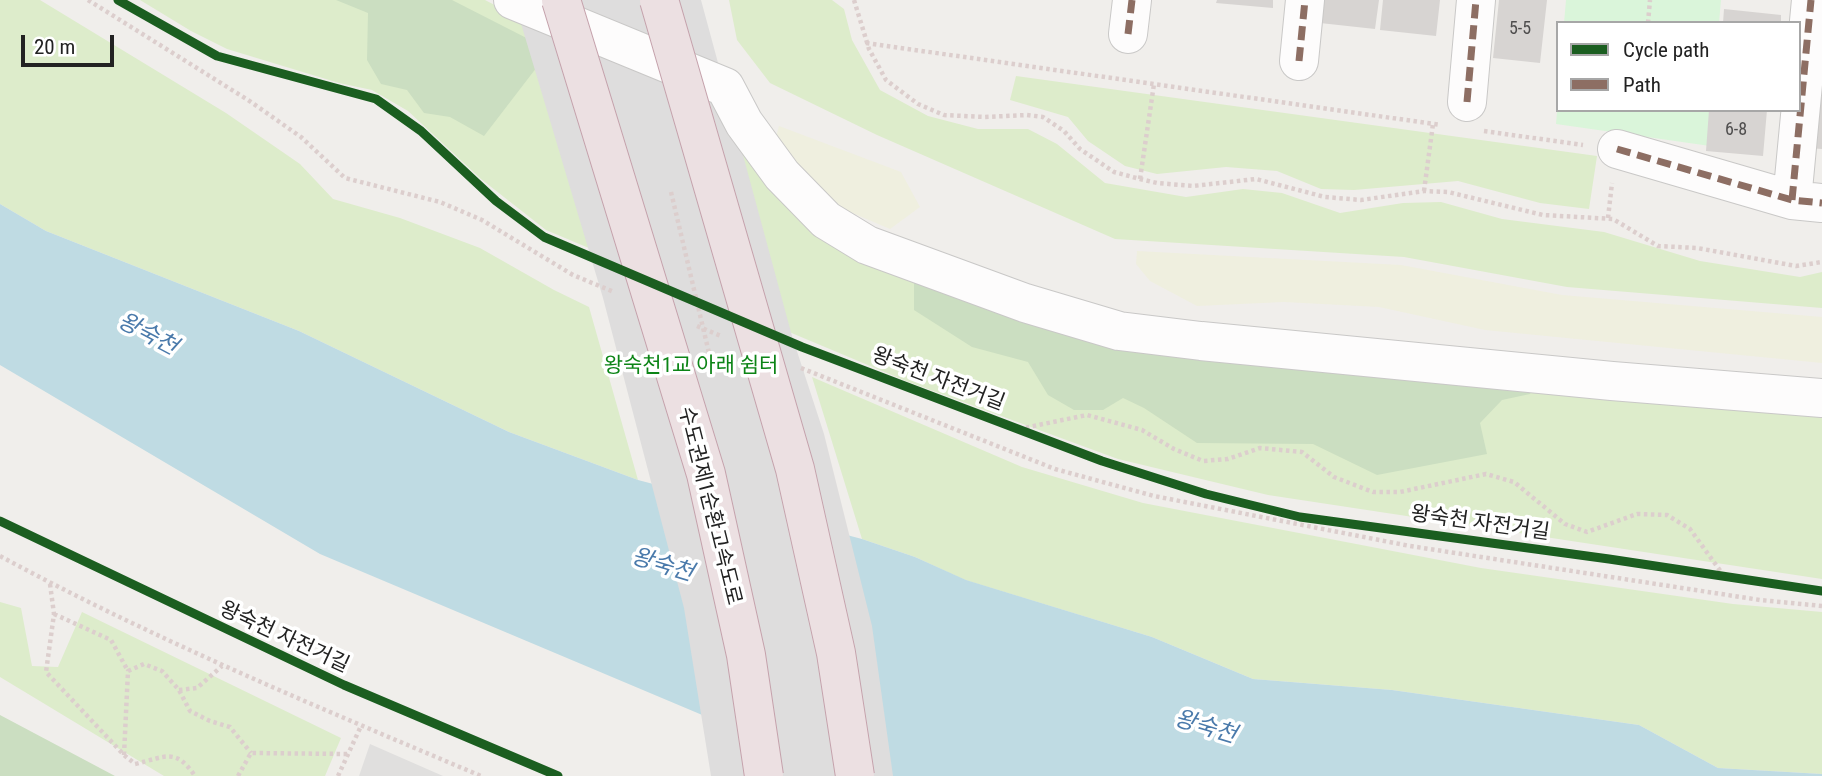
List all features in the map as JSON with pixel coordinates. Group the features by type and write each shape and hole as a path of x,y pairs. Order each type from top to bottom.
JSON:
{"highway":[{"name":"수도권제1순환고속도로","path":"561,0 706,474 746,655 764,776"},
{"path":"659,0 795,469 836,653 855,776"}],"street":[{"path":"513,0 725,88 744,123 782,175 826,220 867,245 1025,303 1119,331 1201,341 1612,382 1822,398"},
{"path":"1299,61 1306,0"},
{"path":"1462,119 1476,0"},
{"path":"1617,149 1807,201 1811,0"}],"path":[{"path":"88,0 301,136 345,177 440,202 482,220 573,275 621,295"},
{"path":"854,0 866,43 886,79 918,104 944,115 1043,117 1064,131 1080,149 1114,172 1157,183 1192,186 1256,179 1325,197 1361,200 1424,191 1471,197 1543,215 1613,219 1658,246 1697,248 1796,267 1822,262"},
{"path":"1648,21 1650,0"},
{"path":"866,43 1433,124 1462,119 1617,149 1608,218"},
{"path":"1140,179 1154,84"},
{"path":"1424,191 1433,124"},
{"path":"671,192 715,377"},
{"path":"684,297 709,307"},
{"path":"692,323 728,338"},
{"path":"800,368 1055,469 1154,496 1410,546 1760,600 1822,607"},
{"path":"1019,429 1087,415 1142,430 1174,449 1203,461 1228,459 1260,448 1302,452 1334,477 1373,492 1400,492 1486,474 1514,482 1565,524 1587,532 1637,514 1667,515 1690,529 1724,576"},
{"path":"1247,504 1300,517 1352,524"},
{"path":"0,556 222,666 481,776"},
{"path":"1711,574 1736,578"},
{"path":"50,583 54,614 46,672 135,764 173,756 184,760 195,776"},
{"path":"54,614 111,640 128,671 124,755"},
{"path":"128,671 144,664 162,671 179,690 190,710 210,722 230,727 251,753"},
{"path":"179,690 197,688 222,666"},
{"path":"338,776 361,726"},
{"path":"251,753 348,754"},
{"path":"238,776 251,753"}],"green space":[{"path":"0,0 40,0 226,113 300,164 333,199 400,218 480,248 589,307 638,480 509,432 299,331 46,231 0,204"},
{"path":"140,0 485,0 744,135 812,217 1130,344 1822,410 1822,579 1268,495 1118,459 906,381 546,230 481,179 408,111 372,90 339,83 227,49"},
{"path":"336,0 452,0 550,50 484,136 450,117 424,113 407,90 381,84 367,60 368,13"},
{"path":"729,0 832,0 844,9 852,40 880,90 928,116 978,129 1028,129 1057,144 1105,183 1186,197 1243,189 1282,193 1340,213 1403,203 1441,202 1502,219 1604,232 1700,261 1800,277 1822,272 1822,308 1567,287 1404,257 1115,239 877,135 770,83 737,40"},
{"path":"1566,0 1721,0 1719,21 1564,21"},
{"path":"1016,76 1597,156 1589,209 1540,203 1458,181 1354,190 1321,189 1277,171 1226,167 1157,174 1125,166 1088,141 1068,117 1010,100"},
{"path":"1557,112 1712,112 1710,146 1556,124"},
{"path":"779,126 901,172 920,207 890,229 829,203 774,144"},
{"path":"1137,251 1401,265 1562,295 1822,317 1822,363 1485,330 1379,307 1284,302 1197,306 1150,281 1136,264"},
{"path":"914,274 942,284 1537,383 1530,394 1502,400 1480,423 1487,454 1377,475 1313,444 1197,443 1144,408 1123,398 1103,410 1074,410 1048,395 1028,362 972,347 914,310"},
{"path":"812,377 1022,467 1143,503 1481,568 1733,604 1822,612 1822,774 1718,768 1639,725 1392,690 1253,679 1152,637 965,580 915,557 862,539"},
{"path":"0,602 21,608 32,666 58,667 82,612 341,738 325,776 164,776 0,677"},
{"path":"0,715 115,776 0,776"}],"shaded area":[{"path":"370,744 443,776 359,776"}],"water":[{"name":"왕숙천","path":"0,204 46,231 299,331 509,432 638,480 862,539 915,557 966,580 1152,637 1253,679 1392,690 1639,725 1718,768 1822,776 875,776 707,717 320,554 0,365"}],"pier":[{"path":"514,0 701,0 792,336 824,434 872,626 893,776 711,776 684,608 603,298"}],"building":[{"path":"1217,0 1273,0 1273,8 1216,3"},
{"path":"1322,0 1379,0 1375,29 1320,23"},
{"path":"1383,0 1440,0 1436,36 1380,30"},
{"path":"1499,0 1547,0 1540,63 1493,58"},
{"path":"1724,9 1781,15 1781,21 1723,21"},
{"path":"1813,96 1822,97 1822,149 1808,148"},
{"path":"1709,112 1767,112 1763,156 1706,151"}],"marked path":[{"path":"1128,34 1132,0"},
{"path":"1299,61 1305,0"},
{"path":"1467,102 1476,0"},
{"path":"1801,105 1811,0"},
{"path":"1792,200 1800,112"},
{"path":"1617,149 1792,200 1822,203"}],"cycle path":[{"name":"왕숙천 자전거길","path":"118,0 217,56 376,99 421,131 496,201 544,237 802,347 1102,461 1206,494 1300,517 1822,591"},
{"name":"왕숙천 자전거길","path":"0,521 344,685 558,776"}],"park label":[{"name":"왕숙천1교 아래 쉼터","path":"691,367"}]}
